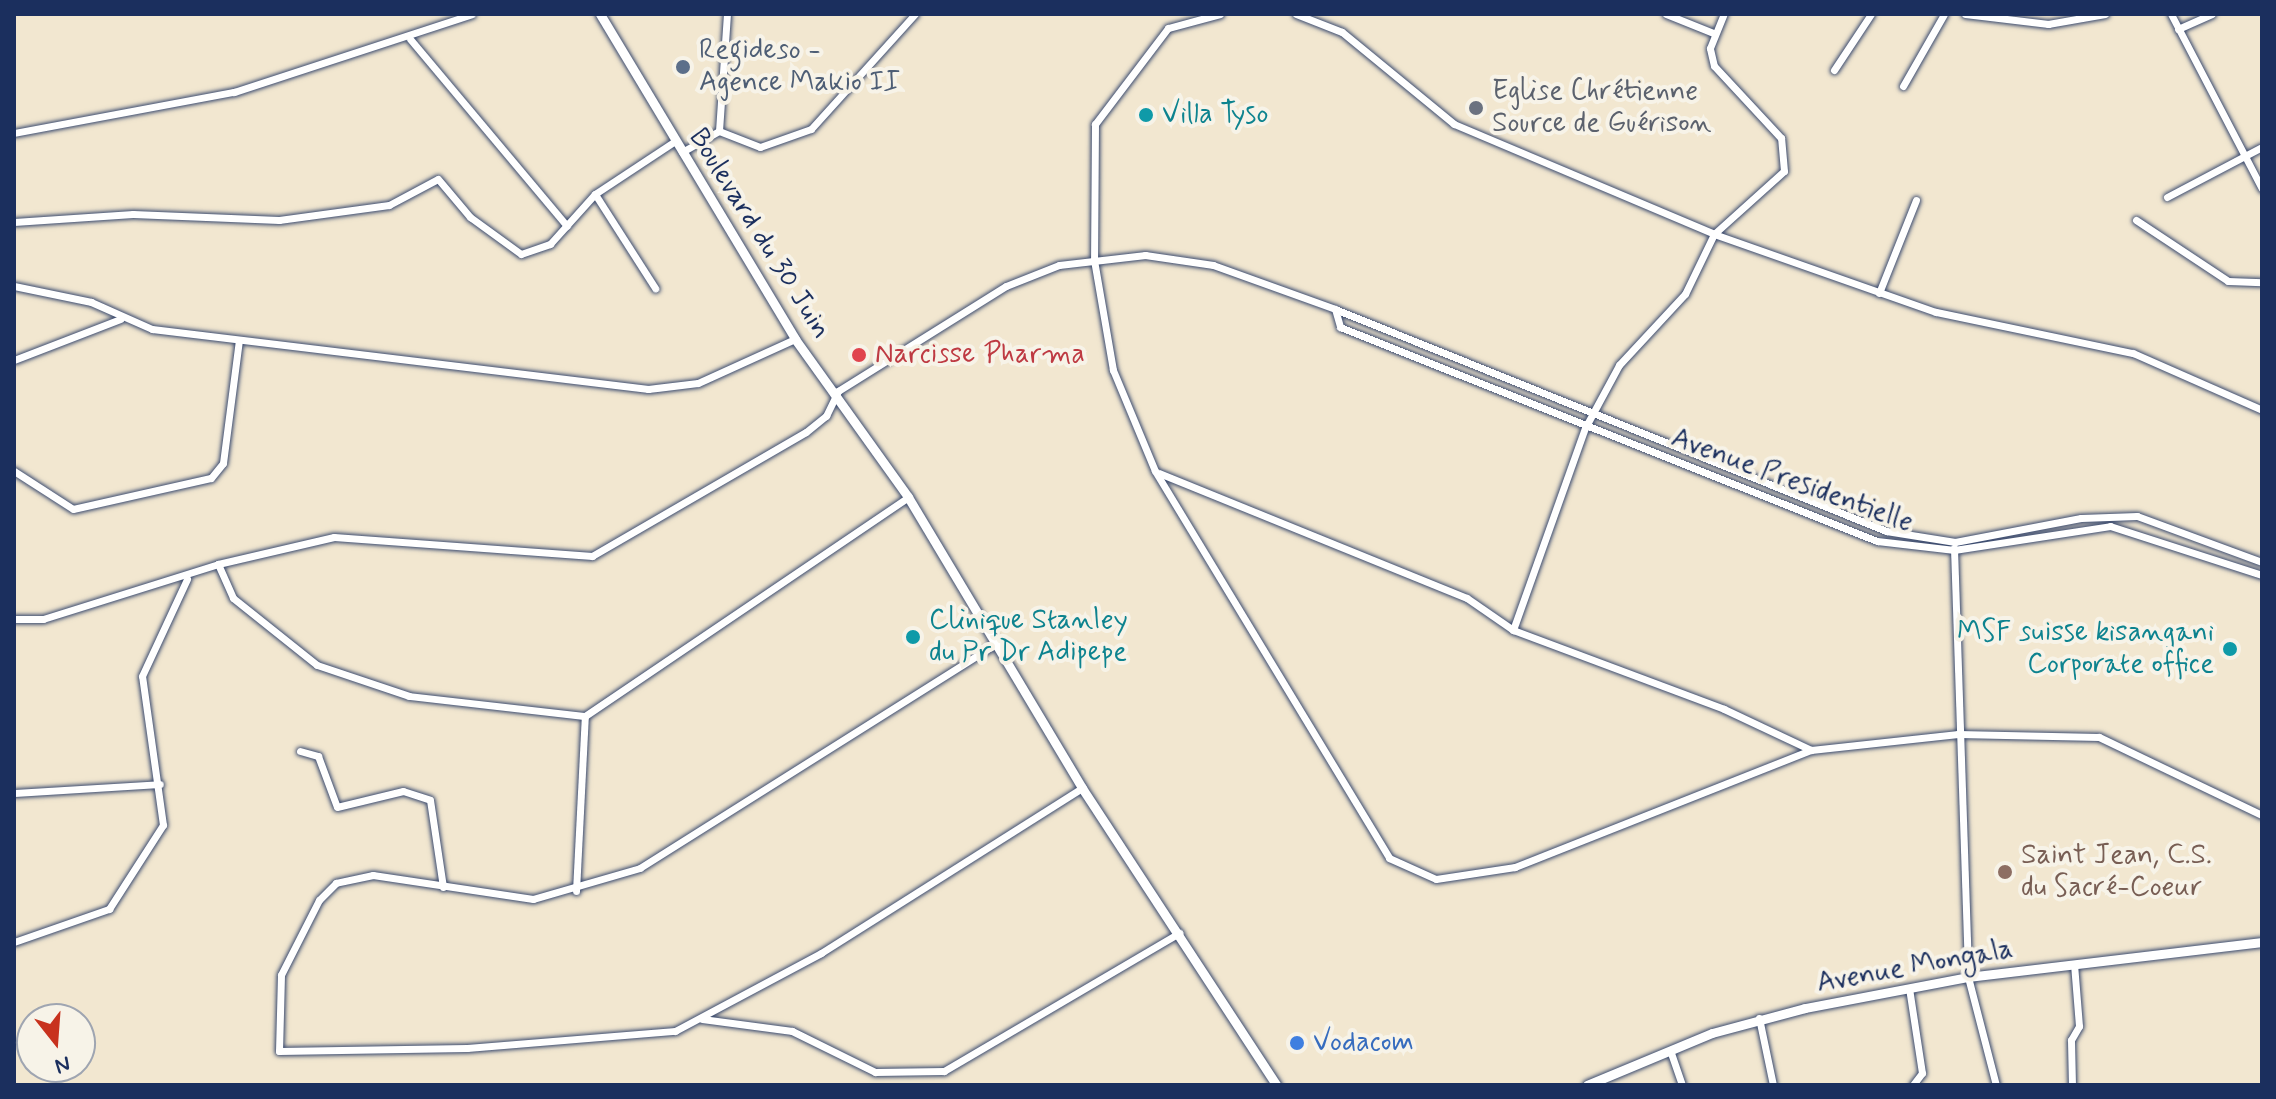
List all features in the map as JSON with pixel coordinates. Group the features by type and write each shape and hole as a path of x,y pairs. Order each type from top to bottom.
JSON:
{"street":[{"path":"14,133 234,92 410,39 472,14"},
{"name":"Boulevard du 30 Juin","path":"600,14 795,339 838,391 908,497 999,642 1082,788 1276,1085"},
{"path":"719,131 727,14"},
{"path":"719,131 760,147 824,121 915,14"},
{"path":"1220,14 1179,17 1131,69 1095,124 1094,260 1120,401 1155,471 1389,858 1421,878 1515,867 1811,750 1958,734 2099,737 2262,815"},
{"path":"1296,14 1329,24 1454,124 1714,234 1879,293 2133,353 2262,410"},
{"path":"1329,24 1335,14"},
{"path":"1666,14 1713,33"},
{"path":"1513,630 1585,428 1619,365 1685,294 1714,234 1779,182 1786,160 1781,138 1714,66 1713,33 1724,14"},
{"path":"1834,70 1871,14"},
{"path":"1903,86 1944,14"},
{"path":"1965,14 2048,24 2105,14"},
{"path":"2171,14 2262,189"},
{"path":"2178,29 2212,14"},
{"path":"410,39 567,226"},
{"path":"682,152 719,131"},
{"path":"14,222 133,214 214,222 303,217 389,205 438,179 470,217 521,254 550,244 595,194 675,141"},
{"path":"2167,197 2262,147"},
{"path":"595,194 655,288"},
{"path":"1879,293 1916,200"},
{"path":"2136,220 2228,281 2262,282"},
{"name":"Avenue Presidentielle","path":"838,391 1006,286 1094,260 1145,255 1213,265 1335,309 1886,531 1954,546"},
{"path":"14,286 91,302 120,319 239,340 648,389 698,383 795,339"},
{"name":"Avenue Presidentielle","path":"1335,309 1340,327 1585,428 1877,541 1954,546 2082,522 2137,516 2173,525 2262,562"},
{"path":"14,360 120,319"},
{"path":"14,471 73,509 211,478 223,463 239,340"},
{"path":"1485,388 1493,375"},
{"path":"14,619 43,619 187,579 218,564 357,536 592,556 806,432 826,416 838,391"},
{"path":"1155,471 1467,598 1513,630 1724,709 1811,750"},
{"path":"218,564 233,598 317,665 409,696 585,716 908,497"},
{"name":"Avenue Presidentielle","path":"2082,522 2168,539 2262,575"},
{"path":"2168,539 2173,525"},
{"path":"1954,546 1968,977 1996,1085"},
{"path":"14,942 109,909 163,825 160,784 142,676 187,579"},
{"path":"999,642 673,852 576,891 511,899 363,875 327,891 275,991 279,1051 652,1035 700,1018 821,953 1082,788"},
{"path":"576,891 585,716"},
{"path":"300,751 318,756 337,807 403,791 430,800 443,887"},
{"path":"14,793 160,784"},
{"path":"700,1018 792,1031 875,1072 944,1071 1179,933"},
{"name":"Avenue Mongala","path":"1587,1085 1759,1018 1968,977 2262,942"},
{"path":"2072,1085 2071,1040 2079,1026 2074,964"},
{"path":"1909,988 1922,1073 1913,1085"},
{"path":"1759,1018 1773,1085"},
{"path":"1671,1053 1682,1085"}],"place":[{"name":"Regideso - Agence Makio II","path":"683,67"},
{"name":"Eglise Chrétienne Source de Guérison","path":"1476,108"},
{"name":"Villa Tyso","path":"1146,115"},
{"name":"Narcisse Pharma","path":"859,355"},
{"name":"Clinique Stanley du Pr Dr Adipepe","path":"913,637"},
{"name":"MSF suisse kisangani Corporate office","path":"2230,649"},
{"name":"Saint Jean, C.S. du Sacré-Coeur","path":"2005,872"},
{"name":"Vodacom","path":"1297,1043"}]}
